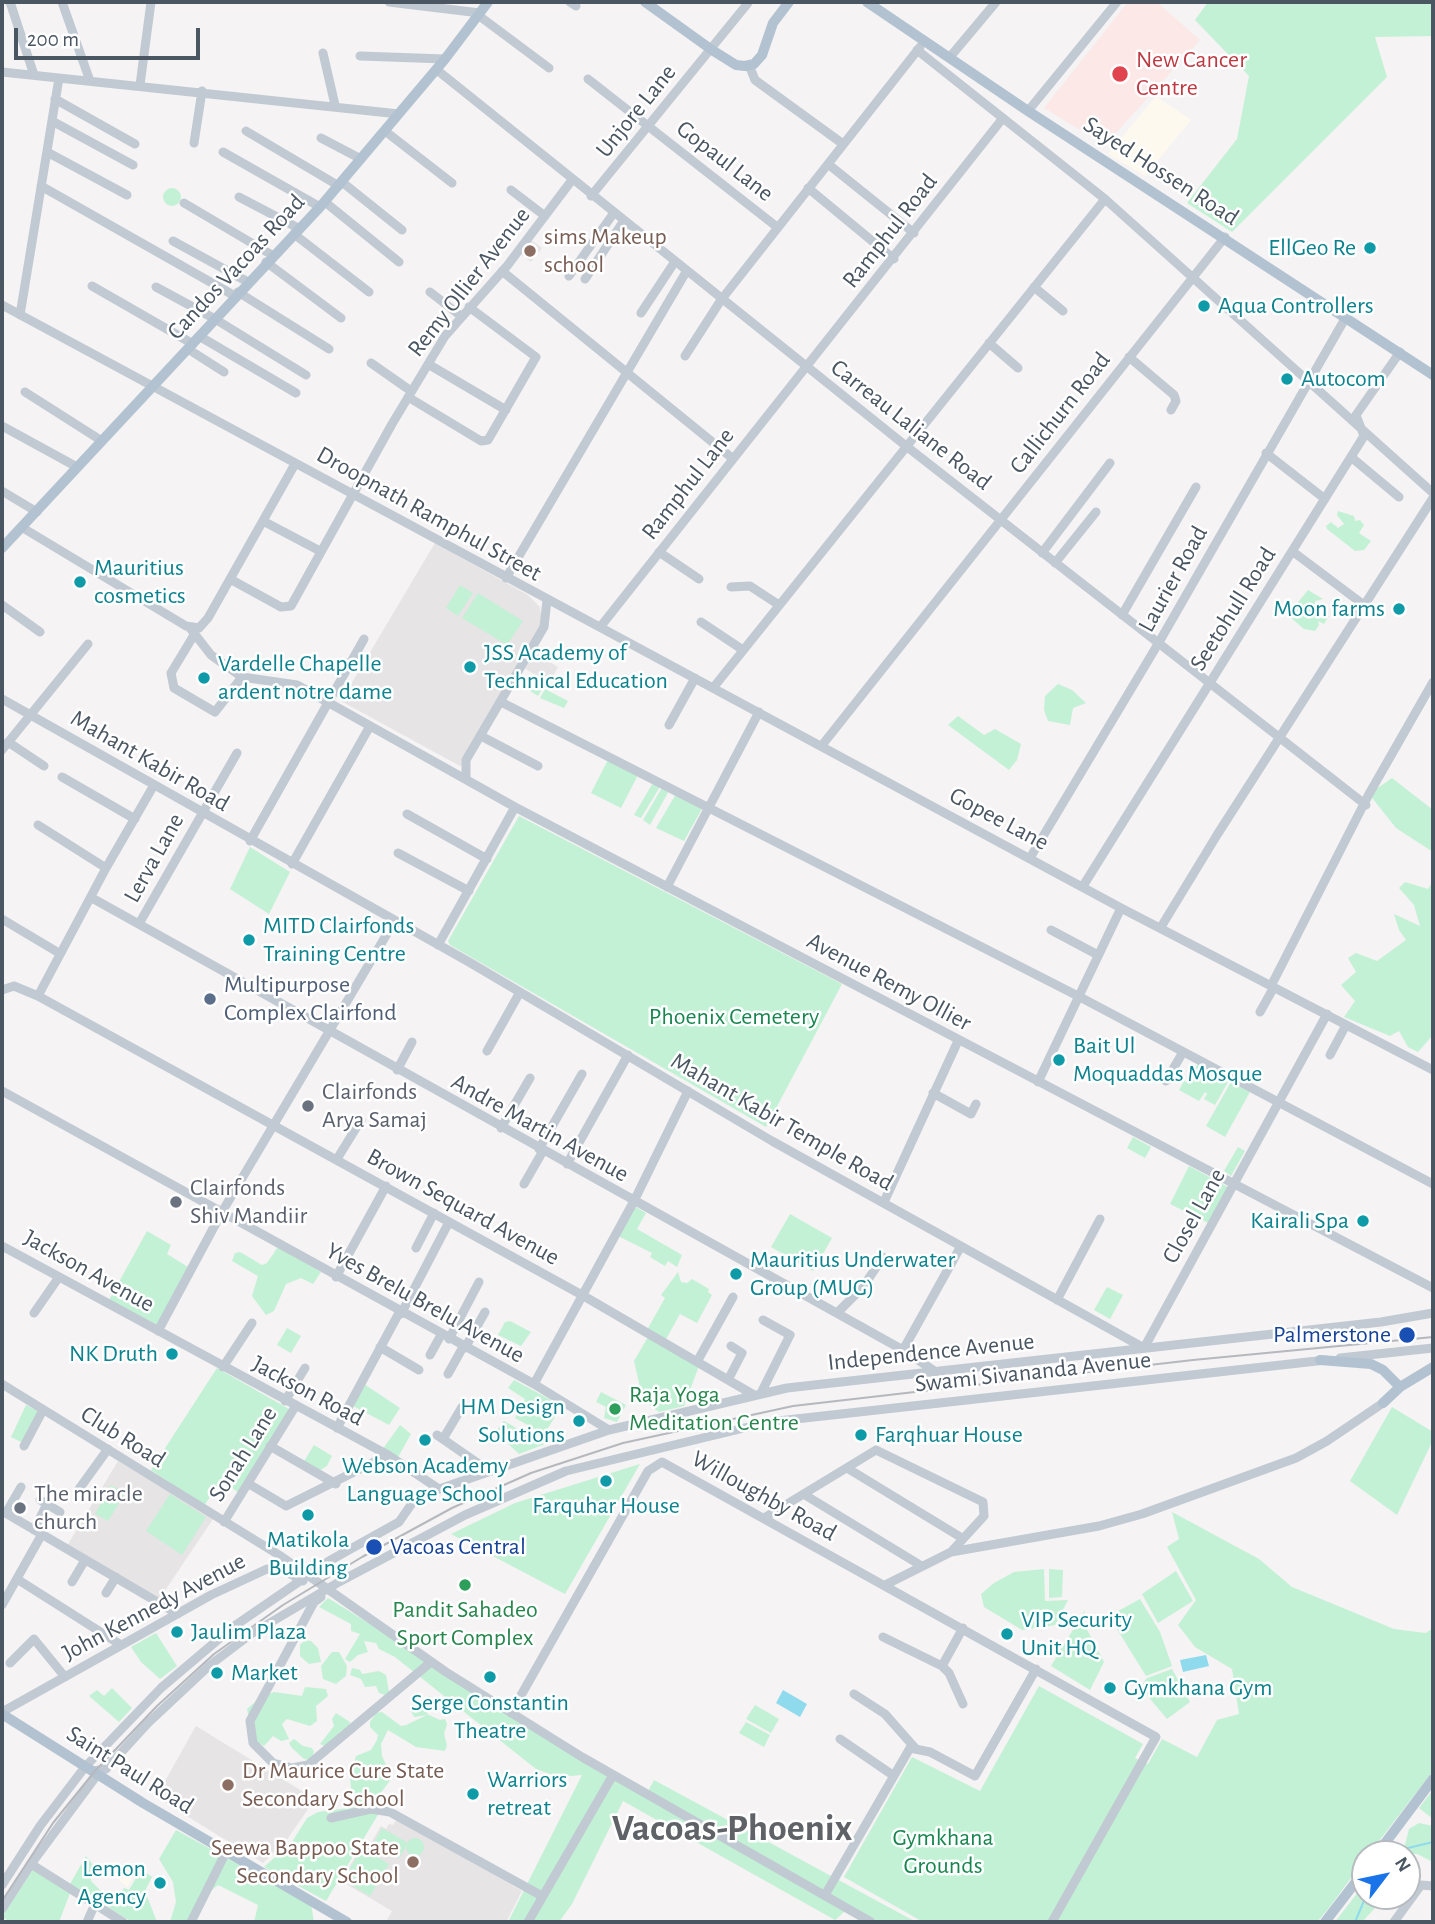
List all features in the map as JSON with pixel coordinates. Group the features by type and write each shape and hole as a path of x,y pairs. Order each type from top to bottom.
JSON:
{"main road":[{"name":"Candos Vacoas Road","path":"2,548 155,387 269,259 323,205 446,59 488,2"},
{"path":"645,2 736,65 749,65 762,55 773,23 789,2"},
{"name":"Sayed Hossen Road","path":"867,2 884,6 926,41 1028,111 1433,374"},
{"path":"1320,1360 1371,1364 1383,1370 1400,1387"},
{"path":"1383,1403 1400,1387 1433,1367"},
{"name":"Saint Paul Road","path":"2,1713 85,1767 102,1772 109,1783 347,1922"},
{"path":"1387,1840 1433,1779"},
{"path":"1325,1922 1351,1888"}],"street":[{"path":"10,2 34,75"},
{"path":"62,2 90,81"},
{"path":"139,85 151,2"},
{"path":"389,2 479,14 549,68"},
{"path":"950,57 996,2"},
{"path":"1028,111 1117,2"},
{"name":"Unjore Lane","path":"591,196 748,3"},
{"path":"685,356 721,300 926,41"},
{"path":"917,50 1105,199 1309,379 1433,495 1161,927"},
{"path":"323,53 335,105"},
{"path":"359,56 446,59"},
{"path":"749,65 755,80 842,144"},
{"name":"Carreau Laliane Road","path":"437,69 721,300 1366,805"},
{"path":"2,72 335,105 399,114"},
{"path":"20,315 59,78"},
{"name":"Gopaul Lane","path":"588,79 777,227"},
{"path":"194,143 202,91"},
{"path":"55,99 135,144"},
{"name":"Ramphul Road","path":"806,366 894,259 1003,118"},
{"path":"52,121 133,165"},
{"path":"246,131 340,184 402,230"},
{"path":"385,131 452,183"},
{"path":"321,138 361,159"},
{"path":"47,152 127,195"},
{"path":"223,152 323,205 399,262"},
{"path":"828,164 914,233"},
{"name":"Remy Ollier Avenue","path":"230,579 281,607 287,608 294,602 352,494 428,364 461,316 502,271 572,180"},
{"path":"41,186 237,294 329,349"},
{"path":"808,188 894,259"},
{"path":"511,190 545,216"},
{"path":"239,197 297,232 369,292"},
{"path":"713,688 1105,199"},
{"path":"184,203 269,259 341,318"},
{"path":"569,276 614,214"},
{"path":"585,279 623,222"},
{"name":"Callichurn Road","path":"823,744 1225,237"},
{"path":"173,241 248,282"},
{"path":"641,313 674,262"},
{"path":"502,271 732,458"},
{"path":"506,578 686,272"},
{"path":"92,286 193,343 296,393"},
{"path":"156,287 215,319 306,375"},
{"path":"1034,287 1063,312"},
{"path":"430,292 461,316"},
{"name":"Droopnath Ramphul Street","path":"2,305 547,600 544,627 466,760 466,778"},
{"path":"371,363 409,394 485,442 536,359 535,355 469,307"},
{"name":"Laurier Road","path":"1030,858 1158,644 1346,317"},
{"path":"193,343 224,373"},
{"path":"989,343 1018,368"},
{"name":"Seetohull Road","path":"1083,887 1364,436 1356,415 1400,352"},
{"path":"1129,357 1174,395 1176,401 1171,410"},
{"path":"428,364 506,410"},
{"name":"Ramphul Lane","path":"601,626 806,366"},
{"path":"26,392 102,441"},
{"path":"2,426 77,467"},
{"path":"1266,453 1325,499"},
{"path":"1351,457 1399,497"},
{"path":"1042,553 1110,463"},
{"path":"23,528 192,631 222,664 242,677 215,712 174,688 171,673 192,631 204,624 295,464"},
{"path":"1122,615 1196,487"},
{"path":"2,491 37,512"},
{"path":"1055,563 1096,512"},
{"path":"263,521 320,551"},
{"path":"1292,551 1364,605"},
{"path":"659,552 699,579"},
{"path":"731,587 750,586 779,605"},
{"name":"Gopee Lane","path":"547,600 823,744 1121,908 1433,1070"},
{"path":"2,605 40,632"},
{"path":"701,622 743,650"},
{"path":"250,841 364,639"},
{"path":"44,766 5,746 88,644"},
{"name":"Avenue Remy Ollier","path":"242,677 297,685 515,807 1233,1186 1433,1288"},
{"path":"669,725 695,678"},
{"path":"1260,1012 1379,776 1433,682"},
{"name":"Mahant Kabir Road","path":"2,699 292,864"},
{"path":"500,702 1079,996 1433,1184"},
{"path":"667,887 759,712"},
{"path":"292,864 370,726"},
{"path":"481,736 538,766"},
{"name":"Lerva Lane","path":"140,922 237,753"},
{"path":"62,777 135,819"},
{"path":"38,996 154,785"},
{"path":"438,945 515,807"},
{"path":"407,814 487,859"},
{"path":"38,825 106,868"},
{"path":"398,853 469,891"},
{"name":"Mahant Kabir Temple Road","path":"292,864 1144,1348"},
{"name":"Andre Martin Avenue","path":"92,898 140,922 397,1070 903,1350 933,1370"},
{"path":"1038,1082 1121,908"},
{"path":"2,919 60,953"},
{"path":"158,1331 222,1212 394,922"},
{"path":"1051,930 1098,955"},
{"name":"Brown Sequard Avenue","path":"2,990 14,986 38,996 758,1394"},
{"path":"487,1051 520,992"},
{"name":"Closel Lane","path":"1144,1348 1327,1014"},
{"path":"1330,1055 1346,1025"},
{"path":"884,1202 958,1041"},
{"path":"397,1070 412,1042"},
{"path":"1167,1081 1183,1052"},
{"path":"567,1164 628,1055"},
{"path":"524,1184 582,1074"},
{"path":"501,1128 530,1078"},
{"name":"Yves Brelu Brelu Avenue","path":"2,1091 400,1313 534,1384 608,1430"},
{"path":"534,1384 634,1202 688,1091"},
{"path":"933,1093 971,1114 976,1104"},
{"path":"337,1160 361,1120"},
{"path":"335,1277 386,1186"},
{"path":"415,1248 434,1213"},
{"path":"1057,1300 1100,1219"},
{"path":"337,1428 449,1222"},
{"name":"Jackson Avenue","path":"2,1246 158,1331"},
{"path":"903,1350 961,1246"},
{"path":"837,1314 863,1287 883,1257"},
{"path":"34,1312 59,1277"},
{"path":"430,1355 445,1337 480,1282"},
{"path":"698,1360 733,1297"},
{"path":"448,1374 485,1312"},
{"name":"Independence Avenue","path":"304,1578 399,1522 418,1496 608,1430 758,1394 933,1370 1381,1322 1433,1313"},
{"path":"758,1394 790,1335 763,1320"},
{"path":"223,1367 252,1323"},
{"name":"Jackson Road","path":"158,1331 388,1455 439,1489"},
{"path":"729,1378 742,1353 731,1346"},
{"path":"380,1348 419,1370"},
{"name":"Swami Sivananda Avenue","path":"326,1591 510,1493 566,1471 769,1422 1433,1348"},
{"path":"285,1401 305,1368"},
{"name":"Club Road","path":"2,1384 268,1549 304,1578"},
{"path":"885,1585 920,1565 951,1552 1099,1526 1142,1514 1296,1458 1327,1441 1383,1403"},
{"name":"Sonah Lane","path":"224,1522 295,1407"},
{"path":"462,1407 440,1437 489,1471"},
{"path":"24,1446 43,1410"},
{"path":"270,1446 336,1484"},
{"path":"79,1489 108,1449"},
{"path":"764,1518 876,1450 980,1499 986,1506 984,1516 951,1552"},
{"path":"249,1484 286,1506 336,1484 388,1455"},
{"name":"Willoughby Road","path":"511,1713 653,1465 658,1462 666,1464 1156,1737 1052,1922"},
{"path":"847,1468 962,1538"},
{"path":"20,1487 4,1512 178,1614"},
{"path":"806,1494 920,1565"},
{"path":"2,1605 5,1594 17,1579 38,1532 44,1502 60,1512"},
{"path":"267,1569 271,1557 268,1549"},
{"path":"72,1582 85,1559"},
{"name":"John Kennedy Avenue","path":"2,1713 178,1614 267,1569 288,1572 326,1591 431,1662 612,1775 871,1922"},
{"path":"288,1572 291,1578 288,1591"},
{"path":"901,1593 901,1581 909,1572"},
{"path":"106,1593 116,1577"},
{"path":"2,1885 40,1826 85,1767 132,1716 214,1641 304,1578"},
{"path":"17,1579 121,1645"},
{"path":"326,1591 314,1602 250,1721 253,1743 273,1763 292,1768 308,1765 431,1662"},
{"path":"2,1909 31,1864 102,1772 148,1723 210,1665 251,1634 326,1591"},
{"path":"942,1666 963,1628"},
{"path":"883,1637 942,1666 949,1673 963,1704"},
{"path":"10,1663 34,1639 65,1677"},
{"path":"825,1895 910,1748 930,1752 975,1776 1036,1669"},
{"path":"854,1694 884,1714 915,1748"},
{"path":"839,1739 894,1776"},
{"path":"528,1922 612,1775"},
{"path":"331,1818 371,1809 390,1812 542,1896"},
{"path":"191,1922 226,1852"},
{"path":"31,1864 123,1922"},
{"path":"1394,1922 1421,1885 1433,1886"},
{"path":"87,1922 94,1904"}],"shaded area":[{"name":"New Cancer Centre","path":"1128,2 1157,2 1200,40 1105,145 1044,108"},
{"path":"1156,96 1191,120 1145,176 1108,154"},
{"name":"sims Makeup school","path":"530,239 542,248 531,262 519,253"},
{"path":"435,543 528,595 540,607 541,614 542,623 465,764 460,766 341,701"},
{"path":"533,652 558,667 549,683 524,668"},
{"path":"118,1461 213,1519 160,1598 67,1546"},
{"name":"Dr Maurice Cure State Secondary School","path":"196,1726 315,1799 288,1838 263,1863 156,1797"},
{"name":"Seewa Bappoo State Secondary School","path":"398,1817 522,1891 506,1922 386,1922 392,1911 341,1881 365,1840 371,1843 381,1826 386,1829 389,1824 393,1825"},
{"path":"114,1860 128,1874 135,1875 127,1887 109,1871"}],"green space":[{"path":"1208,2 1433,2 1433,36 1375,37 1387,77 1232,232 1187,203 1237,139 1249,76 1195,20"},
{"path":"168,188 176,188 181,197 179,204 168,206 163,201 163,193"},
{"path":"1338,511 1354,516 1355,521 1360,520 1364,525 1359,533 1371,541 1364,550 1355,551 1327,529 1326,526 1331,522 1338,528 1344,524 1337,515"},
{"path":"460,585 473,593 458,616 446,608"},
{"path":"1308,590 1323,599 1315,601 1315,611 1329,616 1324,624 1318,621 1319,625 1315,631 1304,629 1291,618 1297,615 1295,606"},
{"path":"478,593 523,621 507,645 462,618"},
{"path":"524,675 544,686 538,696 519,684"},
{"path":"1058,684 1072,690 1086,703 1073,708 1070,725 1048,721 1044,710 1045,696"},
{"path":"545,689 568,701 564,708 540,698"},
{"path":"958,716 984,735 995,729 1021,744 1017,760 1009,770 948,725"},
{"path":"609,758 639,773 621,808 591,793"},
{"path":"1392,778 1433,810 1433,852 1396,828 1369,794"},
{"path":"654,781 661,785 641,818 634,815"},
{"path":"663,786 670,789 650,825 643,820"},
{"path":"676,794 703,807 684,841 656,828"},
{"name":"Phoenix Cemetery","path":"519,816 842,984 766,1127 450,945 448,941"},
{"path":"250,847 290,872 269,914 230,889"},
{"path":"1433,881 1433,1035 1418,1052 1408,1047 1399,1031 1390,1036 1344,1017 1355,1001 1341,985 1356,972 1348,958 1356,953 1377,961 1406,940 1399,930 1394,914 1420,926 1414,905 1399,888 1405,882 1428,889"},
{"path":"1198,1063 1217,1074 1213,1083 1218,1074 1229,1080 1215,1105 1204,1099 1207,1094 1205,1092 1199,1101 1179,1090 1184,1081 1188,1082"},
{"path":"1231,1082 1250,1092 1225,1137 1206,1126"},
{"path":"1133,1137 1151,1147 1145,1158 1127,1148"},
{"path":"1238,1147 1245,1151 1231,1176 1224,1171"},
{"path":"1189,1166 1228,1187 1210,1224 1170,1204"},
{"path":"634,1206 646,1213 637,1229 682,1255 677,1267 668,1261 665,1266 650,1257 652,1253 618,1236"},
{"path":"790,1214 832,1238 813,1271 771,1247"},
{"path":"147,1231 171,1245 167,1254 188,1267 157,1325 109,1300"},
{"path":"278,1247 321,1272 313,1284 301,1278 286,1284 274,1311 266,1315 252,1296 258,1276 232,1261 235,1253 240,1252 262,1265 267,1263"},
{"path":"678,1272 681,1282 687,1283 692,1279 709,1289 708,1292 712,1295 697,1323 680,1314 665,1341 647,1330 665,1298 661,1295"},
{"path":"1107,1287 1123,1295 1110,1319 1094,1310"},
{"path":"510,1321 531,1332 521,1346 498,1335 505,1322"},
{"path":"287,1328 301,1336 291,1353 277,1345"},
{"path":"648,1337 699,1366 684,1406 659,1412 643,1400 634,1361"},
{"path":"217,1368 289,1409 239,1493 221,1480 204,1506 151,1470"},
{"path":"514,1380 562,1406 544,1434 515,1418 525,1399 508,1388"},
{"path":"364,1384 400,1408 389,1425 353,1406"},
{"name":"Raja Yoga Meditation Centre","path":"601,1392 626,1405 617,1422 604,1418 606,1407 596,1402"},
{"path":"26,1405 38,1411 23,1443 11,1437"},
{"path":"1392,1407 1433,1432 1433,1440 1397,1515 1350,1481"},
{"path":"504,1421 545,1444 519,1454 506,1442 507,1438 498,1429"},
{"path":"400,1425 411,1434 397,1459 382,1450"},
{"path":"314,1445 332,1456 327,1466 319,1471 303,1463"},
{"path":"640,1464 565,1594 451,1534 515,1503"},
{"path":"111,1485 125,1493 108,1521 95,1514"},
{"path":"170,1494 206,1517 182,1555 146,1531"},
{"name":"Gymkhana Grounds","path":"1172,1512 1259,1559 1292,1587 1394,1629 1426,1633 1433,1628 1433,1771 1380,1840 1351,1840 1351,1878 1317,1922 923,1922 844,1877 912,1757 980,1791 1039,1686 1143,1744 1135,1758 1148,1764 1162,1739 1197,1757 1217,1720 1239,1714 1232,1669 1195,1647 1178,1625 1196,1600 1167,1547 1179,1539"},
{"path":"1044,1569 1045,1601 1068,1600 1055,1625 1022,1630 984,1607 981,1594 994,1583 1014,1572"},
{"path":"1049,1569 1063,1570 1062,1597 1049,1598"},
{"path":"1176,1571 1193,1601 1158,1623 1142,1594"},
{"path":"328,1598 646,1795 654,1780 916,1922 879,1922 851,1906 835,1920 623,1801 572,1904 559,1922 508,1922 582,1775 558,1777 536,1769 395,1657 379,1649 376,1643 364,1641 368,1652 358,1655 350,1662 345,1659 360,1634 351,1631 351,1624 319,1607"},
{"path":"1140,1599 1160,1632 1172,1666 1146,1676 1109,1616"},
{"path":"1085,1610 1083,1622 1104,1662 1090,1690 1051,1666"},
{"path":"156,1633 177,1666 160,1679 141,1662 131,1647"},
{"path":"305,1640 311,1641 318,1648 321,1662 309,1664 300,1656 300,1645"},
{"path":"332,1652 339,1652 347,1666 346,1676 336,1684 323,1679 321,1666"},
{"path":"352,1668 360,1670 362,1674 379,1671 386,1675 389,1692 385,1695 379,1693 376,1686 365,1687 361,1679 350,1675"},
{"path":"1172,1669 1190,1702 1167,1719 1140,1687 1147,1678"},
{"path":"305,1687 326,1689 328,1696 316,1706 317,1721 310,1726 287,1719 282,1724 289,1739 281,1741 273,1736 264,1746 253,1739 247,1709 261,1697 274,1692 302,1696"},
{"path":"112,1688 132,1708 119,1722 89,1696 97,1690 104,1696"},
{"path":"430,1696 437,1710 429,1710 427,1714 440,1720 445,1719 447,1724 444,1734 447,1745 445,1751 416,1747 388,1730 381,1744 382,1756 392,1778 376,1799 360,1802 351,1788 350,1777 356,1756 371,1750 377,1740 378,1735 370,1727 370,1722 376,1713 382,1712 401,1726 406,1725 427,1715 414,1717 410,1709 413,1702"},
{"path":"755,1705 779,1719 771,1733 746,1719"},
{"path":"336,1713 350,1722 348,1730 342,1730 327,1747 320,1744 334,1726 332,1719"},
{"path":"746,1722 770,1735 764,1747 739,1733"},
{"path":"294,1739 303,1746 312,1748 314,1752 311,1760 304,1759 292,1748 289,1743"},
{"path":"1433,1790 1433,1819 1419,1808"},
{"path":"372,1805 382,1808 326,1901 264,1867 292,1842 307,1818 318,1812"},
{"path":"1419,1823 1433,1826 1433,1862 1421,1856 1421,1840 1406,1840 1409,1829"},
{"path":"382,1828 408,1843 399,1858 373,1844"},
{"path":"176,1830 311,1904 314,1922 254,1922 258,1905 218,1885 203,1897 193,1922 170,1922 176,1902 173,1882 159,1859"},
{"path":"415,1838 421,1841 424,1847 421,1853 415,1856 409,1853 406,1847 409,1841"},
{"path":"362,1848 389,1864 370,1896 343,1880"},
{"path":"86,1856 93,1865 91,1881 103,1893 118,1895 124,1888 129,1890 141,1869 152,1877 145,1891 157,1922 132,1922 70,1884"},
{"path":"33,1869 70,1893 59,1922 10,1922 2,1917"},
{"path":"1351,1901 1351,1910 1373,1910 1362,1922 1335,1922"}],"water":[{"path":"1206,1655 1209,1666 1183,1672 1180,1660"},
{"path":"783,1690 807,1704 800,1717 776,1703"}],"waterway":[{"path":"1421,1845 1433,1842"},
{"path":"1355,1922 1360,1910"}],"tram line":[{"path":"2,1901 53,1823 95,1771 157,1706 214,1654 283,1605 362,1557 452,1508 531,1473 623,1443 793,1406 1193,1360 1433,1337"}],"place":[{"name":"New Cancer Centre","path":"1120,74"},
{"name":"EllGeo Re","path":"1370,248"},
{"name":"sims Makeup school","path":"530,251"},
{"name":"Aqua Controllers","path":"1204,306"},
{"name":"Autocom","path":"1287,379"},
{"name":"Mauritius cosmetics","path":"80,582"},
{"name":"Moon farms","path":"1399,609"},
{"name":"JSS Academy of Technical Education","path":"470,667"},
{"name":"Vardelle Chapelle ardent notre dame","path":"204,678"},
{"name":"MITD Clairfonds Training Centre","path":"249,940"},
{"name":"Multipurpose Complex Clairfond","path":"210,999"},
{"name":"Bait Ul Moquaddas Mosque","path":"1059,1060"},
{"name":"Clairfonds Arya Samaj","path":"308,1106"},
{"name":"Clairfonds Shiv Mandiir","path":"176,1202"},
{"name":"Kairali Spa","path":"1363,1221"},
{"name":"Mauritius Underwater Group (MUG)","path":"736,1274"},
{"name":"Palmerstone","path":"1407,1335"},
{"name":"NK Druth","path":"172,1354"},
{"name":"Raja Yoga Meditation Centre","path":"615,1409"},
{"name":"HM Design Solutions","path":"579,1421"},
{"name":"Farqhuar House","path":"861,1435"},
{"name":"Webson Academy Language School","path":"425,1440"},
{"name":"Farquhar House","path":"606,1481"},
{"name":"The miracle church","path":"20,1508"},
{"name":"Matikola Building","path":"308,1515"},
{"name":"Vacoas Central","path":"374,1547"},
{"name":"Pandit Sahadeo Sport Complex","path":"465,1585"},
{"name":"Jaulim Plaza","path":"177,1632"},
{"name":"VIP Security Unit HQ","path":"1007,1634"},
{"name":"Market","path":"217,1673"},
{"name":"Serge Constantin Theatre","path":"490,1677"},
{"name":"Gymkhana Gym","path":"1110,1688"},
{"name":"Dr Maurice Cure State Secondary School","path":"228,1785"},
{"name":"Warriors retreat","path":"473,1794"},
{"name":"Seewa Bappoo State Secondary School","path":"413,1862"},
{"name":"Lemon Agency","path":"160,1883"}],"district":[{"name":"Vacoas-Phoenix","path":"732,1829"}]}
